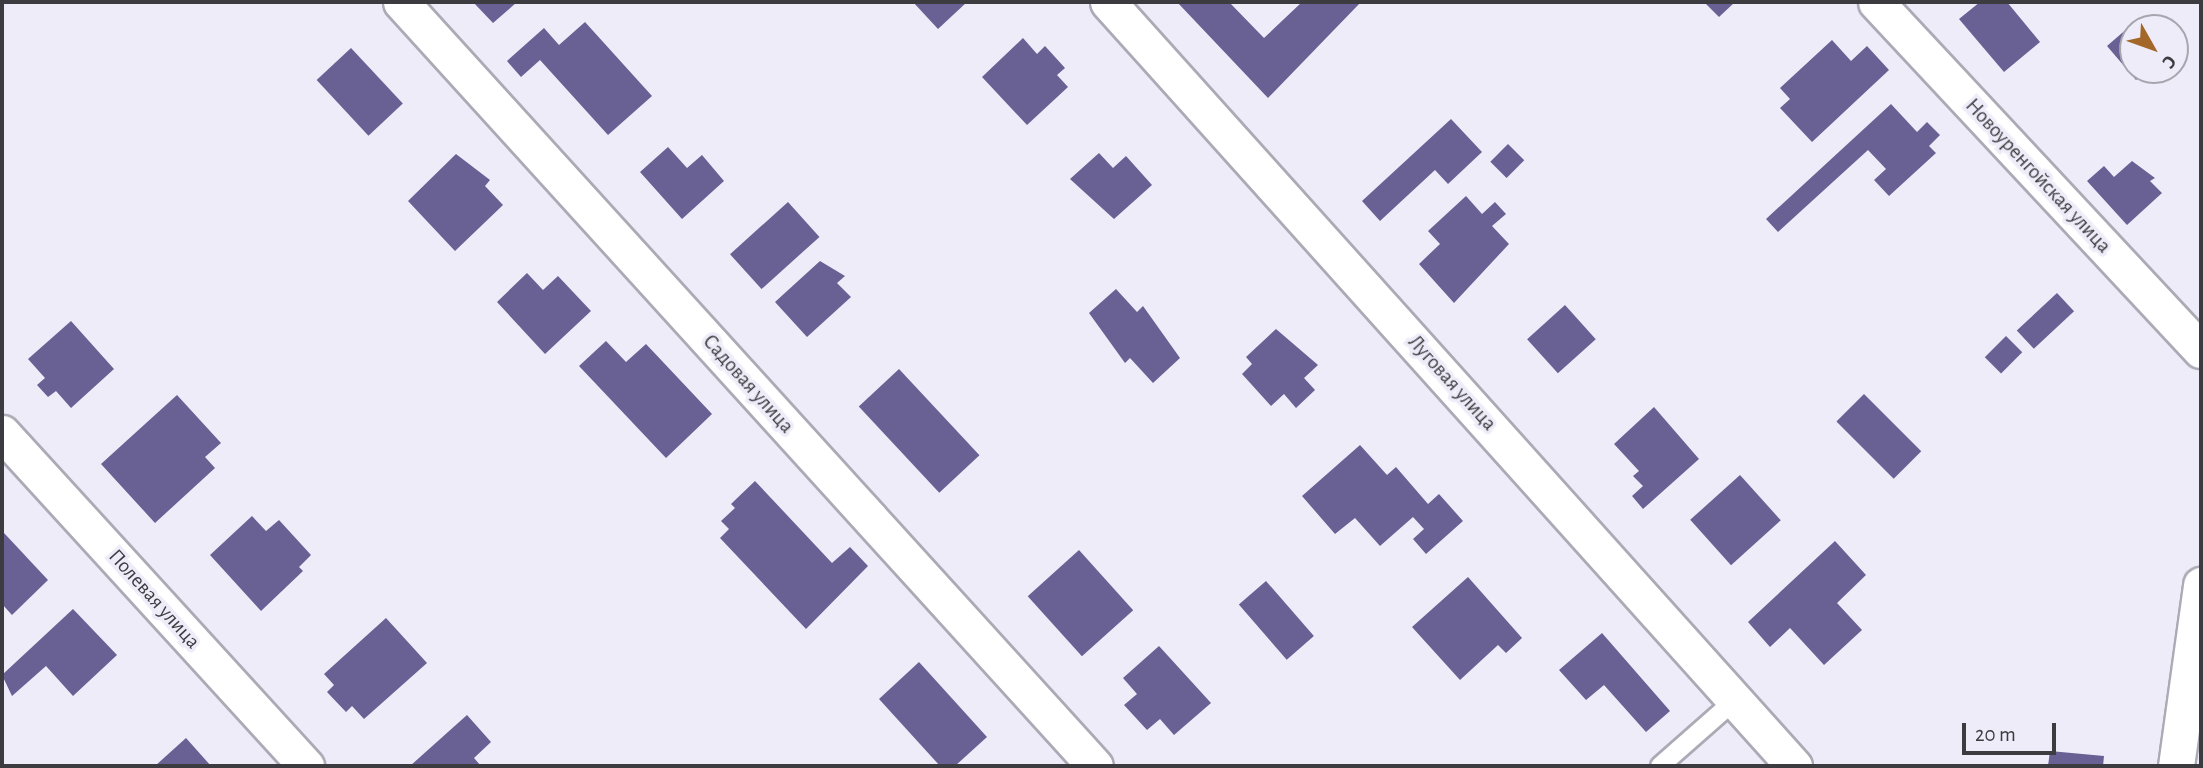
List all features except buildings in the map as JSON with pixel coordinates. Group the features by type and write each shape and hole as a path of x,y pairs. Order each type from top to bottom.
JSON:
{"street":[{"name":"Садовая улица","path":"401,2 1095,766"},
{"name":"Луговая улица","path":"1108,2 1794,766"},
{"name":"Новоуренгойская улица","path":"1876,2 2201,349"},
{"name":"Полевая улица","path":"2,433 306,766"},
{"path":"2176,766 2201,585"}],"lane":[{"path":"1660,766 1735,700"}]}
